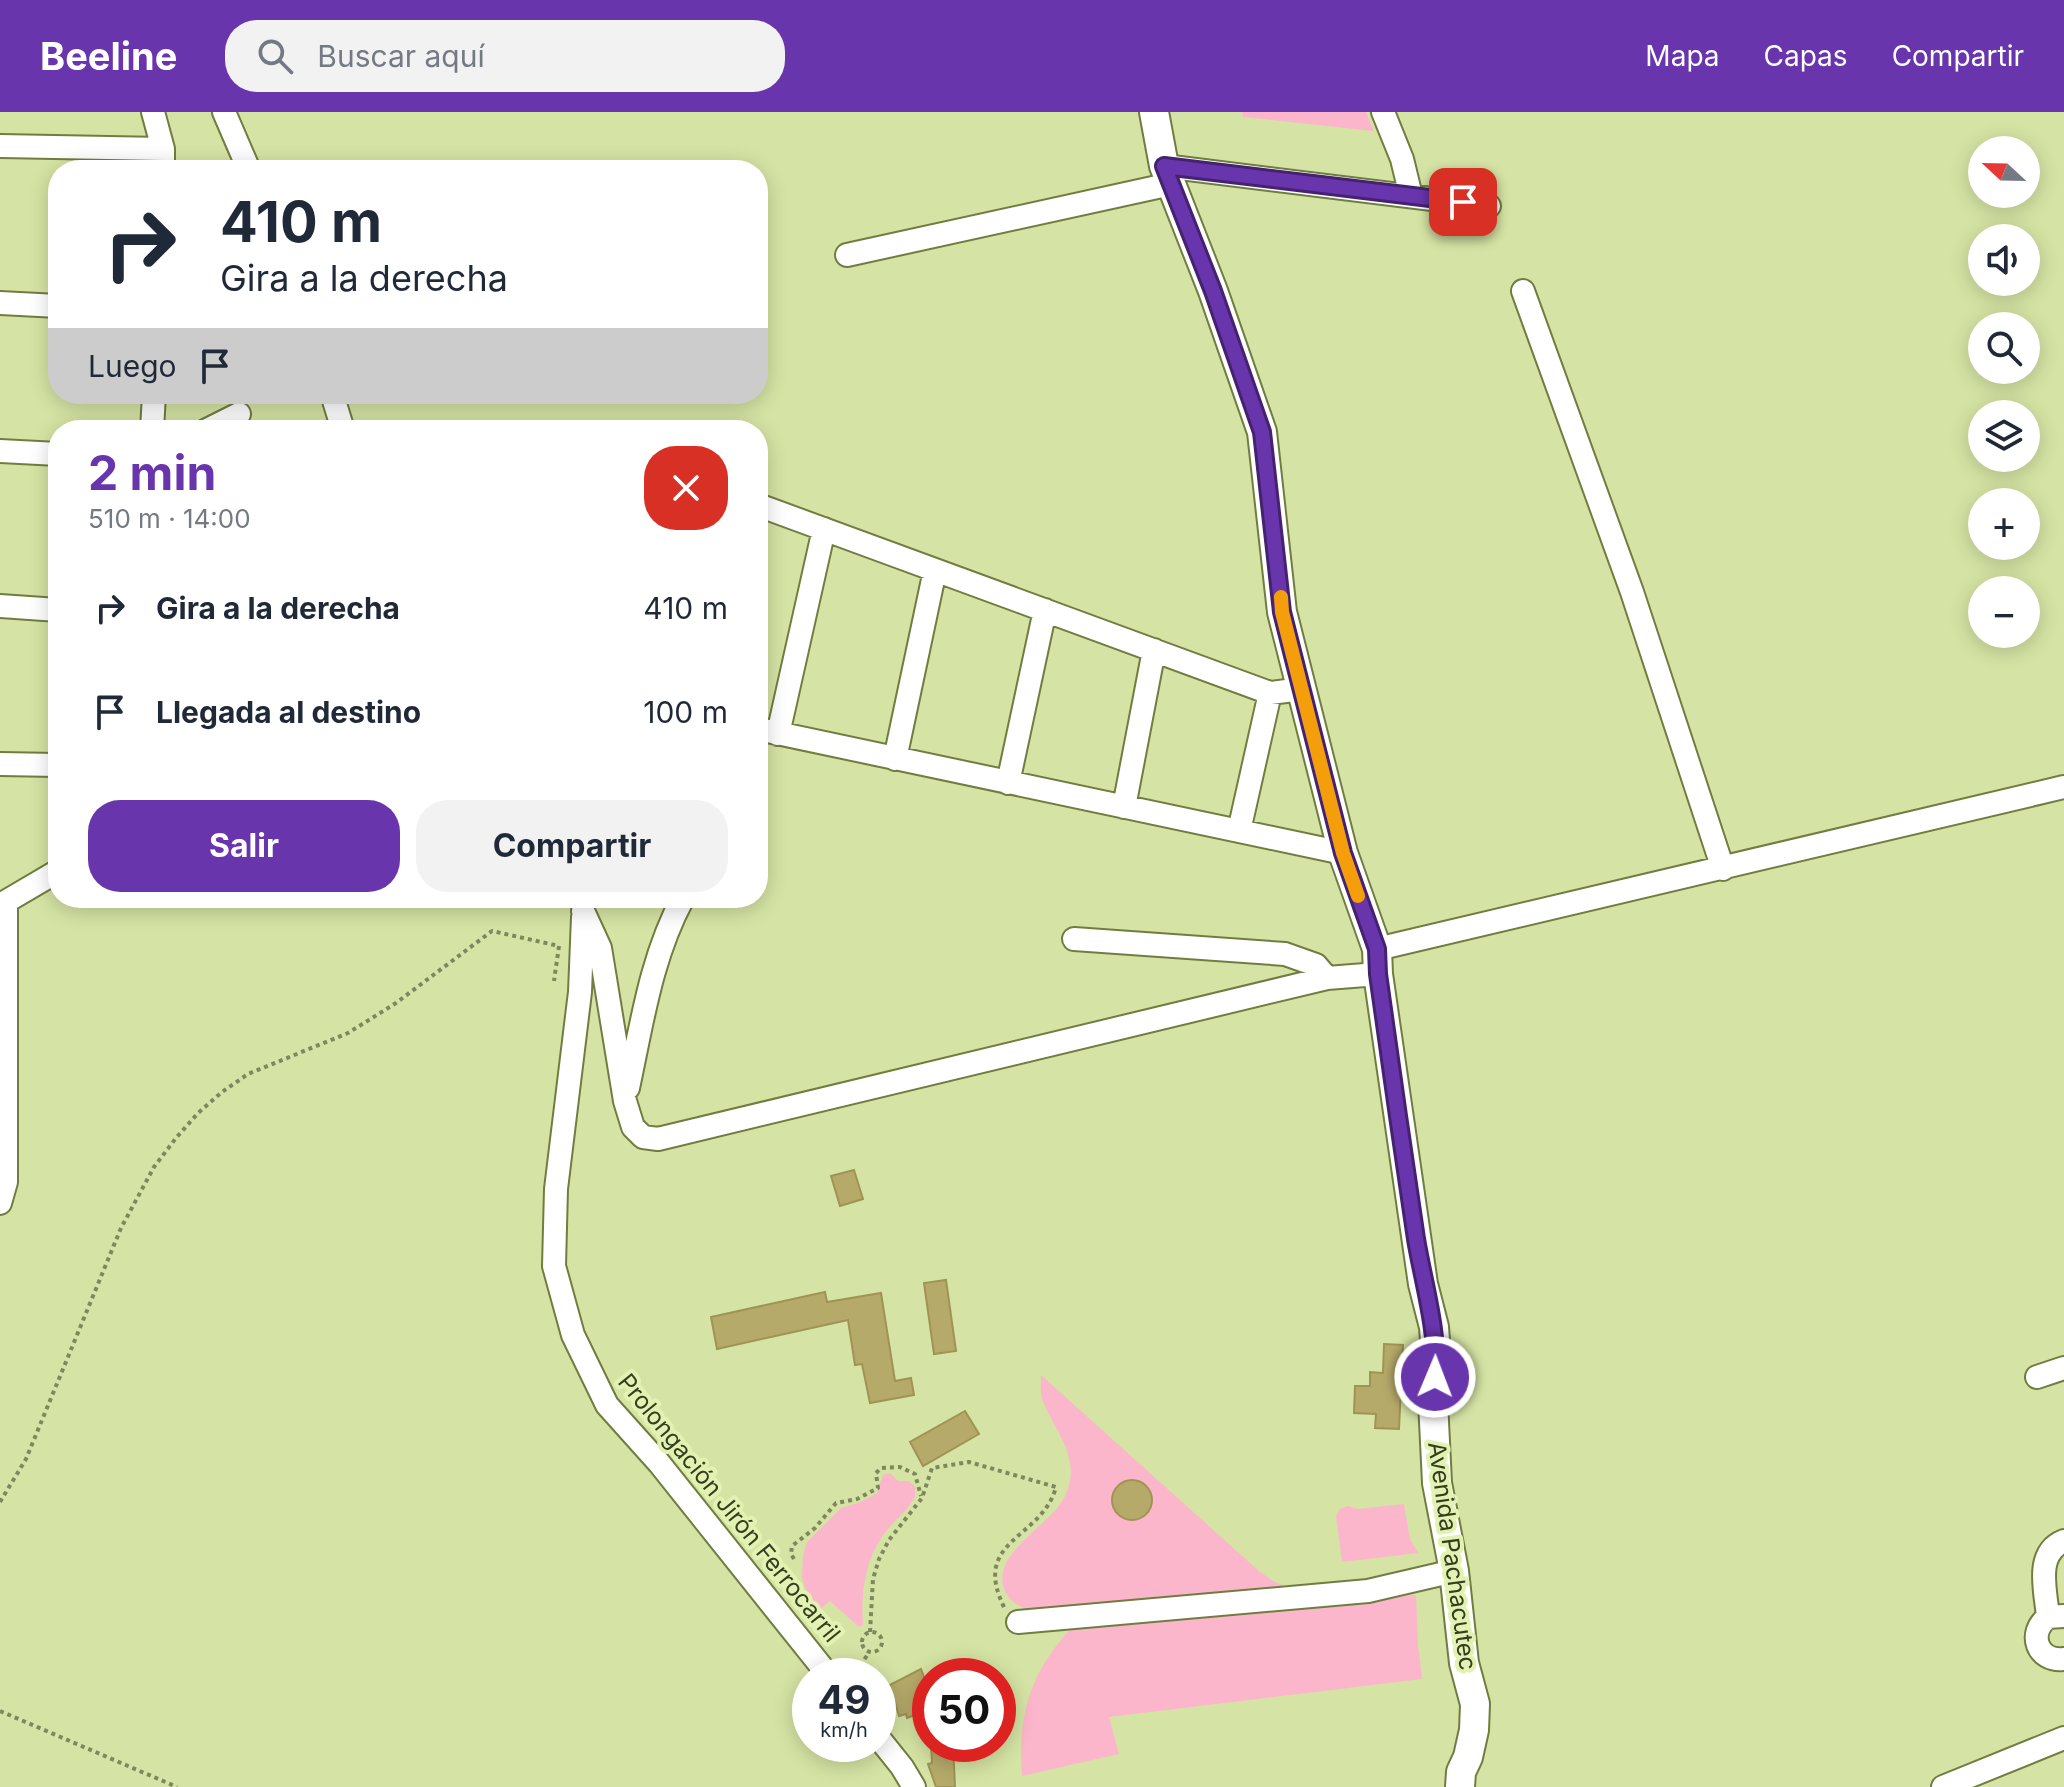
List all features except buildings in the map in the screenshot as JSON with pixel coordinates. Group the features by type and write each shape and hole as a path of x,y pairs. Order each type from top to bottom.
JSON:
{"main road":[{"name":"Avenida Pachacutec","path":"1154,112 1168,175 1213,291 1262,432 1282,612 1343,853 1378,962 1423,1284 1434,1327 1433,1401 1437,1483 1454,1571 1464,1663 1475,1704 1474,1730 1461,1772 1460,1787"}],"street":[{"path":"0,146 163,160 153,112"},
{"path":"224,112 245,160"},
{"path":"1383,112 1402,159 1411,196"},
{"path":"847,255 1168,175 1411,196 1489,206"},
{"path":"1523,291 1632,592 1723,869"},
{"path":"0,303 48,305"},
{"path":"227,420 239,414"},
{"path":"0,451 48,453"},
{"path":"768,509 1270,693 1302,689"},
{"path":"824,529 768,732 1343,853"},
{"path":"895,759 935,570"},
{"path":"0,606 48,609"},
{"path":"1008,783 1045,610"},
{"path":"1124,807 1154,650"},
{"path":"1239,831 1270,693"},
{"path":"0,764 48,765"},
{"path":"584,908 600,948 625,1101 633,1127 643,1137 658,1139 1327,978 1723,869 2064,787"},
{"path":"0,1203 6,1182 3,904 48,877"},
{"name":"Prolongación Jirón Ferrocarril","path":"582,908 580,992 556,1189 554,1266 573,1335 607,1405 659,1463 815,1658"},
{"path":"625,1101 653,970 666,930 678,908"},
{"path":"1074,939 1285,954 1316,965 1327,978"},
{"path":"2037,1377 2064,1368"},
{"path":"2064,1541 2056,1545 2043,1567 2056,1617 2038,1628 2037,1644 2046,1656 2064,1659"},
{"path":"1018,1622 1368,1591 1454,1571"},
{"path":"1943,1787 2064,1738"},
{"path":"896,1760 914,1787"}],"path":[{"path":"0,1502 26,1459 121,1228 154,1167 198,1113 248,1074 348,1033 396,1003 492,931 559,946 554,981"},
{"path":"869,1653 861,1645 861,1640 870,1632 873,1579 879,1559 889,1540 922,1498 932,1468 961,1462 1056,1487 1039,1517 1007,1546 994,1570 1001,1600 1018,1622"},
{"path":"794,1559 792,1546 815,1528 836,1503 857,1499 878,1488 876,1473 881,1468 900,1467 915,1474 922,1498"},
{"path":"865,1658 882,1645 879,1635 870,1632"},
{"path":"0,1711 177,1787"}],"shaded area":[{"path":"1242,112 1366,112 1374,131 1243,117"},
{"path":"1041,1375 1260,1572 1302,1593 1026,1609 1013,1601 1004,1589 1002,1576 1006,1563 1058,1507 1070,1482 1071,1470 1065,1446 1042,1399"},
{"path":"890,1473 898,1481 909,1481 915,1487 915,1496 887,1530 869,1563 864,1587 863,1625 859,1627 830,1601 818,1611 810,1603 802,1578 803,1555 807,1542 841,1508 877,1493 883,1475"},
{"path":"1404,1504 1410,1539 1418,1553 1342,1562 1336,1516 1340,1509"},
{"path":"1416,1595 1422,1679 1109,1717 1119,1754 1022,1776 1022,1732 1030,1694 1047,1659 1074,1625"}],"slow traffic":[{"path":"1281,597 1282,612 1343,853 1358,896"}],"route":[{"path":"1435,1377 1434,1327 1423,1284 1399,1125 1377,949 1343,853 1282,612 1262,432 1213,291 1164,166 1463,202"}]}
